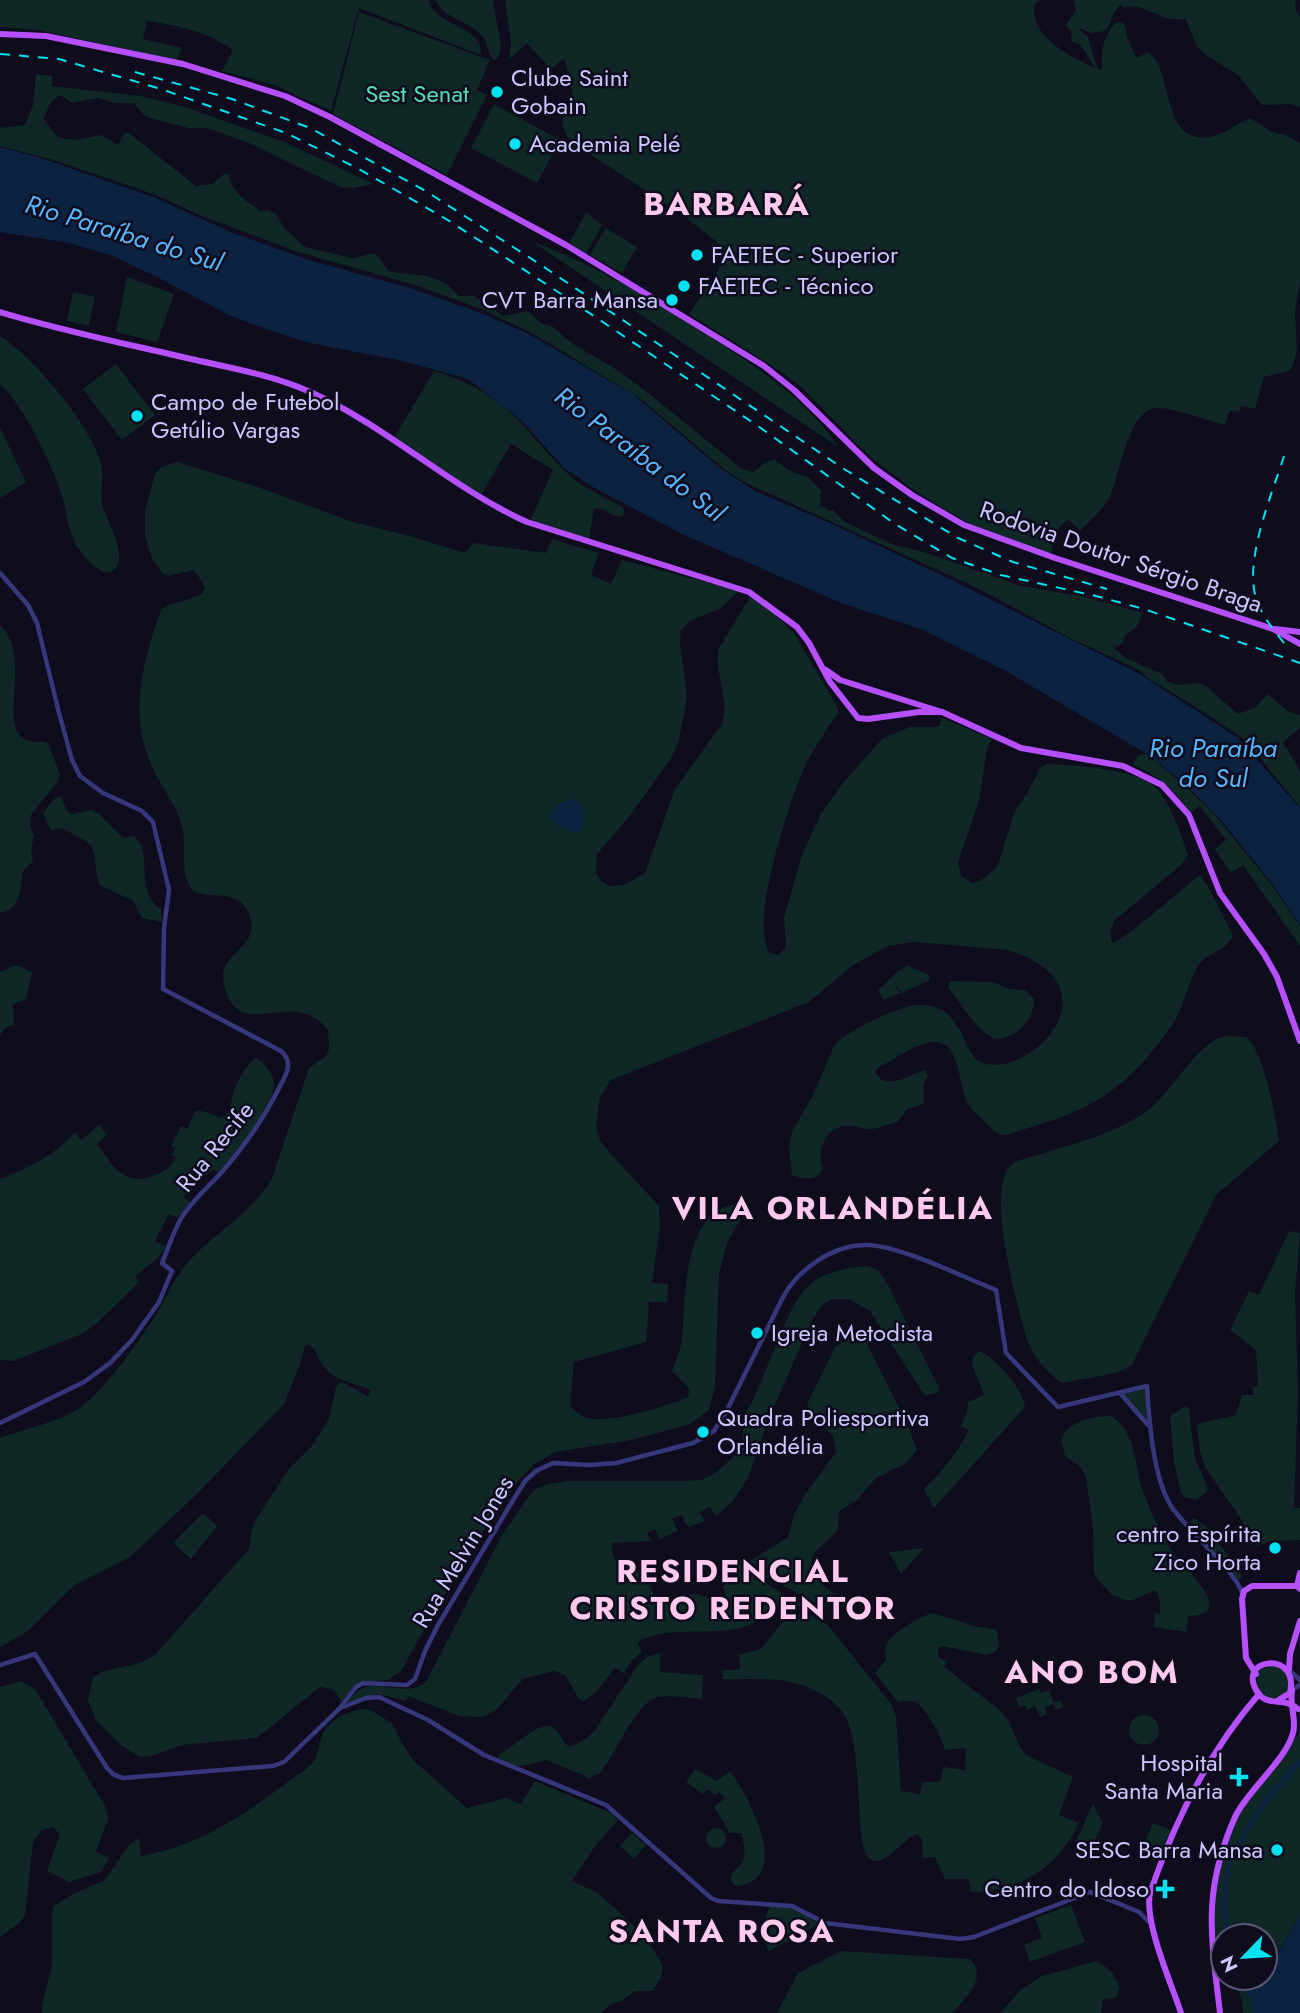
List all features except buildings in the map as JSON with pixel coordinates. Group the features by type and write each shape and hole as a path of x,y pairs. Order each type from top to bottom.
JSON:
{"main road":[{"name":"Rodovia Doutor Sérgio Braga","path":"0,34 46,36 183,64 285,96 330,117 576,251 764,366 794,390 865,461 956,521 1055,558 1273,629 1300,644"},
{"path":"0,312 90,337 262,375 312,392 519,519 749,592 797,627 830,682 858,718 942,712"},
{"name":"Rodovia Doutor Sérgio Braga","path":"1273,629 1300,632"},
{"path":"818,660 836,678 942,712 1021,748 1123,766 1145,775 1168,790 1189,816 1220,893 1277,976 1300,1041"},
{"path":"904,714 909,709 905,701"},
{"path":"1256,1674 1246,1658 1242,1599 1245,1590 1251,1587 1299,1588 1300,1573"},
{"path":"1220,2013 1210,1908 1216,1871 1237,1813 1269,1772 1293,1734 1290,1654 1300,1622"},
{"path":"1289,1670 1273,1662 1263,1665 1256,1674 1254,1684 1259,1694 1267,1700 1291,1703 1297,1709"},
{"path":"1278,1701 1287,1697 1292,1690"},
{"path":"1181,2013 1152,1924 1148,1903 1151,1890 1190,1796 1226,1736 1259,1694"}],"street":[{"name":"Rua Recife","path":"0,573 31,609 37,623 59,713 74,765 80,776 103,793 142,811 153,822 169,890 164,928 163,989 284,1053 288,1060 288,1069 265,1116 236,1155 184,1213 162,1263 172,1270 159,1302 132,1340 110,1363 84,1382 0,1423"},
{"name":"Rua Melvin Jones","path":"349,1702 356,1688 363,1684 407,1685 415,1679 438,1625 512,1502 532,1474 553,1463 615,1463 693,1443 714,1431 723,1419 786,1290 816,1262 851,1247 872,1245 917,1259 996,1290 1006,1353 1058,1407 1120,1393"},
{"path":"1149,1426 1120,1393 1147,1386 1149,1426 1168,1501 1234,1578 1240,1587 1242,1599"},
{"path":"1234,1578 1251,1587"},
{"path":"0,1665 35,1654 106,1766 116,1776 127,1779 197,1771 260,1768 284,1762 340,1708 349,1702 368,1697 379,1698 428,1720 484,1755 604,1804 711,1899 796,1907 825,1923 955,1939 974,1937 1090,1892 1139,1912 1152,1924"},
{"path":"1289,1670 1300,1683 1292,1690"},
{"path":"1139,1912 1148,1903"}],"green space":[{"path":"0,0 429,0 440,16 475,38 480,45 481,55 359,8 331,111 274,85 222,71 233,50 213,38 191,30 147,21 143,39 182,48 176,60 38,30 0,27"},
{"path":"436,0 493,0 501,46 498,58 494,60 491,57 481,34 443,11"},
{"path":"505,0 1041,0 1035,3 1034,15 1044,35 1063,51 1095,68 1080,44 1072,42 1071,31 1066,25 1076,10 1074,0 1295,0 1300,17 1300,107 1290,104 1262,105 1238,75 1206,55 1197,46 1185,18 1169,19 1139,7 1124,8 1120,5 1105,31 1091,33 1078,28 1088,37 1097,68 1102,70 1105,41 1115,23 1122,22 1137,58 1148,52 1156,61 1176,119 1183,130 1194,136 1215,136 1250,118 1272,132 1288,136 1300,143 1300,283 1295,310 1297,350 1292,368 1264,377 1255,409 1241,406 1239,412 1230,410 1225,425 1172,410 1157,408 1147,411 1132,430 1111,494 1105,504 1080,531 1068,519 1056,535 1051,555 976,528 915,491 869,456 802,388 783,373 689,314 719,269 721,254 717,242 681,214 570,141 562,120 573,93 564,58 551,69 527,43 509,60 511,43"},
{"name":"Sest Senat","path":"359,12 490,60 477,90 487,95 447,175 333,114"},
{"path":"36,74 52,76 52,86 140,96 182,106 282,141 374,184 340,187 249,143 207,128 188,128 150,118 134,103 115,103 98,98 72,103 61,95 50,105 44,119 61,138 75,140 101,135 118,145 124,134 129,133 196,186 212,184 224,174 228,174 234,189 242,198 261,211 268,210 276,214 284,228 305,247 353,258 374,253 388,271 440,280 459,296 475,296 503,316 528,311 542,324 552,326 573,344 642,388 742,469 753,472 766,462 775,460 789,470 809,478 822,491 821,508 824,506 828,511 833,510 845,522 894,545 924,552 1018,585 1084,597 1143,613 1136,628 1125,635 1122,644 1114,648 1126,658 1162,674 1168,682 1181,685 1199,683 1206,686 1238,714 1256,707 1267,694 1289,712 1300,715 1300,728 1283,742 1300,771 1300,807 1245,740 1139,670 1070,638 975,587 746,483 725,470 641,399 535,335 484,310 415,285 298,252 204,217 153,194 53,160 0,146 0,128 25,125 33,105"},
{"name":"Academia Pelé","path":"494,104 560,140 537,183 471,148"},
{"path":"586,213 602,225 586,254 569,243"},
{"path":"606,228 637,247 622,273 590,255"},
{"path":"531,241 626,285 714,339 766,374 798,400 838,447"},
{"path":"127,277 174,294 157,342 116,332"},
{"path":"73,292 95,297 89,326 67,321"},
{"path":"0,336 28,360 60,394 95,448 102,470 102,505 119,554 119,563 115,569 104,572 95,567 73,539 60,490 43,449 18,405 0,384"},
{"path":"116,364 155,415 122,440 83,389"},
{"path":"434,371 470,385 502,406 572,477 622,506 623,516 594,509 589,539 544,526 531,519 553,470 511,444 481,495 394,438"},
{"path":"0,428 26,482 0,498"},
{"path":"177,462 255,486 353,522 465,553 473,543 546,553 552,539 599,553 591,575 611,584 622,560 739,591 721,608 690,621 681,630 687,697 679,740 671,758 629,817 597,854 596,872 601,881 609,886 624,885 645,873 675,789 722,724 725,707 718,650 750,597 794,633 838,708 838,713 806,764 782,831 764,916 765,938 770,953 779,955 786,947 784,917 803,852 821,814 842,784 883,738 910,727 939,727 942,718 992,739 987,749 979,801 958,862 961,876 972,883 980,881 995,869 1014,813 1041,767 1047,764 1118,772 1145,780 1160,792 1174,818 1188,855 1181,865 1115,920 1110,932 1112,943 1141,924 1200,875 1233,935 1227,945 1198,966 1175,1020 1147,1057 1125,1079 1101,1098 1077,1111 1006,1135 994,1131 968,1103 954,1056 949,1049 943,1044 927,1043 879,1067 876,1072 880,1079 893,1081 926,1070 928,1076 923,1085 924,1104 907,1109 898,1122 872,1129 850,1126 835,1129 822,1147 823,1169 820,1173 809,1178 792,1175 789,1149 792,1132 813,1095 834,1046 859,1027 896,1011 925,1005 942,1010 953,1019 975,1059 994,1065 1016,1060 1036,1048 1053,1030 1062,1009 1060,987 1043,967 1008,950 915,942 888,946 853,965 809,1002 611,1080 600,1097 596,1125 600,1140 609,1152 659,1206 660,1227 652,1283 668,1284 667,1302 649,1302 646,1342 574,1362 570,1405 582,1416 604,1419 634,1414 687,1398 690,1390 672,1371 682,1340 690,1261 695,1241 704,1224 717,1211 734,1205 739,1209 741,1218 727,1243 719,1274 715,1387 709,1410 690,1424 632,1440 555,1452 533,1465 505,1496 401,1671 388,1680 359,1682 342,1702 333,1689 320,1687 257,1738 182,1745 140,1757 122,1746 96,1720 88,1700 93,1678 101,1672 140,1663 155,1655 249,1549 252,1529 258,1516 289,1469 312,1446 329,1419 339,1383 368,1396 371,1390 334,1376 323,1365 312,1346 305,1345 284,1404 197,1494 130,1557 75,1585 28,1631 0,1647 0,1438 72,1412 90,1400 110,1378 131,1352 184,1267 264,1191 272,1178 309,1068 326,1056 329,1049 328,1030 304,1013 255,1015 236,1008 230,1000 223,974 226,965 248,938 251,930 247,909 232,898 205,894 191,888 185,874 182,825 145,749 141,729 140,690 148,650 161,610 201,595 205,589 193,570 168,576 163,574 152,558 145,537 145,511 155,474 161,467"},
{"path":"0,625 9,638 14,653 16,729 25,740 48,743 60,774 57,782 31,815 33,861 23,871 20,891 13,907 0,913"},
{"path":"1147,754 1215,815 1271,884 1300,926 1300,946 1243,865 1231,873 1215,849 1226,840 1200,806 1191,813 1165,784 1133,765 1139,755"},
{"path":"60,796 68,812 72,814 92,810 121,836 133,836 140,843 145,882 152,901 161,909 162,922 142,918 133,901 100,885 95,856 87,842 62,828 50,828 43,813 54,799"},
{"path":"16,965 32,972 26,999 13,1004 14,1025 5,1028 0,1035 0,972"},
{"path":"908,966 929,975 930,980 902,993 893,982 900,993 884,1000 878,990 899,970"},
{"path":"950,981 993,982 1009,989 1026,990 1034,999 1031,1014 1017,1032 995,1039 969,1016 948,987"},
{"path":"1227,1036 1246,1037 1258,1056 1268,1086 1279,1141 1216,1195 1132,1365 1116,1373 1062,1383 1041,1363 1026,1337 1005,1246 1001,1194 1005,1175 1017,1161 1097,1136 1135,1119 1157,1102 1206,1046"},
{"path":"255,1058 263,1063 273,1079 268,1104 252,1130 218,1172 213,1169 183,1197 190,1202 178,1218 169,1214 155,1241 166,1247 160,1256 135,1277 139,1282 82,1334 13,1361 0,1360 0,1179 40,1160 75,1133 81,1140 99,1125 107,1135 97,1144 120,1173 135,1179 159,1173 176,1158 172,1155 175,1148 171,1146 181,1126 187,1129 196,1110 220,1118 227,1114 239,1079"},
{"path":"1289,1231 1300,1233 1295,1294 1298,1393 1294,1508 1300,1508 1300,1540 1272,1541 1257,1546 1251,1542 1243,1522 1205,1467 1197,1424 1236,1415 1242,1395 1253,1395 1253,1387 1258,1386 1256,1350 1230,1330 1249,1291 1259,1295"},
{"path":"868,1266 879,1271 888,1285 939,1388 938,1392 925,1396 870,1311 849,1299 832,1299 822,1305 811,1322 767,1423 748,1478 732,1502 716,1516 710,1507 700,1512 705,1521 688,1527 681,1515 672,1519 678,1531 660,1539 655,1529 647,1533 651,1541 612,1543 615,1559 639,1572 649,1581 656,1602 666,1602 693,1594 708,1598 718,1605 726,1604 728,1601 723,1587 739,1558 762,1580 807,1605 806,1608 787,1606 741,1628 675,1632 638,1642 642,1652 632,1660 624,1673 615,1668 597,1691 584,1701 579,1699 565,1675 554,1671 523,1679 497,1709 483,1717 459,1716 408,1696 406,1701 377,1694 349,1702 354,1694 366,1687 404,1689 426,1682 501,1537 534,1490 566,1481 683,1481 701,1480 714,1474 739,1452 744,1416 793,1306 801,1295 809,1285 832,1272"},
{"path":"861,1332 906,1421 917,1450 906,1463 876,1478 856,1501 839,1511 838,1530 817,1550 811,1564 820,1582 838,1595 818,1605 764,1575 749,1562 788,1537 794,1515 804,1496 836,1452 833,1436 810,1412 807,1404 835,1347"},
{"path":"979,1351 986,1354 1008,1375 1020,1392 1025,1407 934,1508 924,1489 960,1447 969,1430 961,1426 968,1402 984,1395 973,1366 974,1355"},
{"path":"1147,1386 1149,1426 1120,1393"},
{"path":"1185,1406 1189,1409 1195,1459 1208,1488 1206,1493 1196,1500 1181,1493 1174,1463 1170,1416"},
{"path":"1111,1416 1119,1422 1130,1438 1144,1494 1166,1541 1176,1558 1208,1597 1208,1610 1188,1616 1186,1632 1154,1627 1155,1613 1160,1614 1159,1598 1155,1590 1133,1600 1125,1600 1112,1595 1094,1573 1093,1529 1086,1477 1081,1467 1065,1456 1061,1440 1075,1424 1096,1417"},
{"path":"203,1513 217,1526 191,1559 173,1543"},
{"path":"1194,1518 1205,1525 1240,1571 1242,1578 1238,1580 1232,1574 1192,1526 1190,1522"},
{"path":"924,1548 901,1574 889,1552"},
{"path":"933,1613 997,1630 999,1647 995,1652 987,1655 942,1646 938,1649 938,1657 947,1661 944,1667 1001,1711 1026,1755 1073,1777 1059,1815 1079,1823 1070,1839 1048,1864 1035,1874 1005,1888 970,1892 967,1879 945,1879 935,1857 923,1858 922,1839 918,1834 881,1860 874,1861 868,1857 861,1832 854,1744 851,1730 841,1710 826,1696 786,1681 723,1679 722,1671 740,1669 739,1655 761,1649 783,1621 800,1614 813,1616 827,1624 892,1705 896,1717 901,1791 920,1794 922,1783 940,1781 944,1767 965,1770 966,1748 945,1750 924,1710 915,1702 898,1702 875,1673 886,1660 885,1648 892,1637 913,1622"},
{"path":"660,1653 660,1672 703,1675 702,1699 663,1696 650,1701 634,1719 599,1774 589,1778 547,1760 521,1766 498,1760 499,1754 542,1727 554,1728 568,1746 583,1741 595,1730 638,1665 647,1657"},
{"path":"1273,1664 1290,1676 1287,1694 1272,1700 1261,1695 1256,1683 1259,1671"},
{"path":"21,1681 35,1689 105,1806 108,1819 96,1852 109,1858 101,1872 69,1882 47,1871 60,1834 53,1827 42,1830 33,1842 25,1915 0,1937 0,1687"},
{"path":"1039,1689 1041,1693 1049,1690 1054,1703 1060,1700 1063,1707 1056,1710 1053,1704 1045,1708 1047,1714 1040,1717 1035,1706 1027,1710 1025,1705 1019,1707 1016,1698"},
{"path":"370,1710 392,1723 413,1760 467,1808 506,1798 521,1804 535,1781 611,1813 618,1820 595,1846 572,1881 594,1891 605,1900 625,1917 652,1948 663,1967 653,1991 635,1991 621,2001 611,2004 601,2013 42,2013 52,1965 54,1906 105,1880 129,1845 139,1838 141,1856 200,1838 235,1819 312,1763 321,1739 332,1722 349,1712"},
{"path":"1144,1715 1155,1719 1159,1730 1155,1741 1144,1745 1133,1741 1129,1730 1133,1719"},
{"name":"SESC Barra Mansa","path":"1300,1732 1300,1915 1279,1950 1279,1922 1214,1922 1213,1884 1237,1813"},
{"path":"695,1769 717,1781 730,1771 747,1799 756,1817 765,1854 762,1870 753,1881 735,1886 732,1882 732,1873 742,1862 744,1855 741,1833 730,1833 714,1807 725,1798 719,1792 715,1795 708,1789 703,1794 686,1782"},
{"path":"1093,1804 1103,1823 1095,1840 1075,1843"},
{"path":"1153,1823 1174,1831 1162,1858 1142,1849"},
{"path":"716,1828 723,1831 726,1838 723,1845 716,1848 709,1845 706,1838 709,1831"},
{"path":"632,1833 646,1845 634,1859 620,1846"},
{"path":"1071,1905 1085,1942 1030,1962 1024,1945 1042,1938 1035,1918"},
{"path":"771,1906 795,1908 819,1924 769,1951 764,1928"},
{"path":"841,1951 970,1959 977,1973 976,1981 952,2013 777,2013 798,1973"},
{"path":"1097,1961 1111,1971 1120,1987 1116,1998 1103,1999 1101,2013 1000,2013 1022,1989 1042,1976"},
{"path":"1239,1992 1257,1992 1252,2003 1253,2013 1243,2013"}],"water":[{"name":"Rio Paraíba do Sul","path":"0,147 38,157 156,198 233,233 309,260 413,289 486,315 529,334 634,395 720,468 755,491 950,579 1140,674 1238,738 1300,808 1300,925 1271,882 1220,819 1182,781 1147,754 1006,671 921,629 841,603 682,534 593,487 564,468 523,422 468,379 403,361 310,343 233,317 113,256 69,243 0,232"},
{"path":"573,799 581,804 584,814 583,828 576,833 556,824 552,819 557,807"},
{"path":"1300,1758 1300,1766 1259,1815 1234,1858 1228,1878 1228,1922 1223,1922 1223,1895 1230,1858 1246,1827 1279,1780"},
{"path":"1300,1915 1300,2013 1253,2013 1246,1992 1279,1992 1279,1951"}],"railway":[{"path":"0,54 59,59 161,89 286,133 359,169 451,222 552,288 758,426 895,524 952,558 1001,575 1144,609 1300,663"},
{"path":"135,72 232,99 310,128 424,190 538,263 844,469 958,538 1013,562 1107,589"},
{"path":"1284,456 1256,546 1253,583 1262,611 1288,648"}],"place":[{"name":"Clube Saint Gobain","path":"497,92"},
{"name":"Academia Pelé","path":"515,144"},
{"name":"FAETEC - Superior","path":"697,255"},
{"name":"FAETEC - Técnico","path":"684,286"},
{"name":"CVT Barra Mansa","path":"672,300"},
{"name":"Campo de Futebol Getúlio Vargas","path":"137,416"},
{"name":"Igreja Metodista","path":"757,1333"},
{"name":"Quadra Poliesportiva Orlandélia","path":"703,1432"},
{"name":"centro Espírita Zico Horta","path":"1275,1548"},
{"name":"Hospital Santa Maria","path":"1239,1777"},
{"name":"SESC Barra Mansa","path":"1277,1850"},
{"name":"Centro do Idoso","path":"1165,1889"}],"district":[{"name":"BARBARÁ","path":"727,204"},
{"name":"VILA ORLANDÉLIA","path":"833,1208"},
{"name":"RESIDENCIAL CRISTO REDENTOR","path":"733,1590"},
{"name":"ANO BOM","path":"1092,1672"},
{"name":"SANTA ROSA","path":"722,1931"}]}
